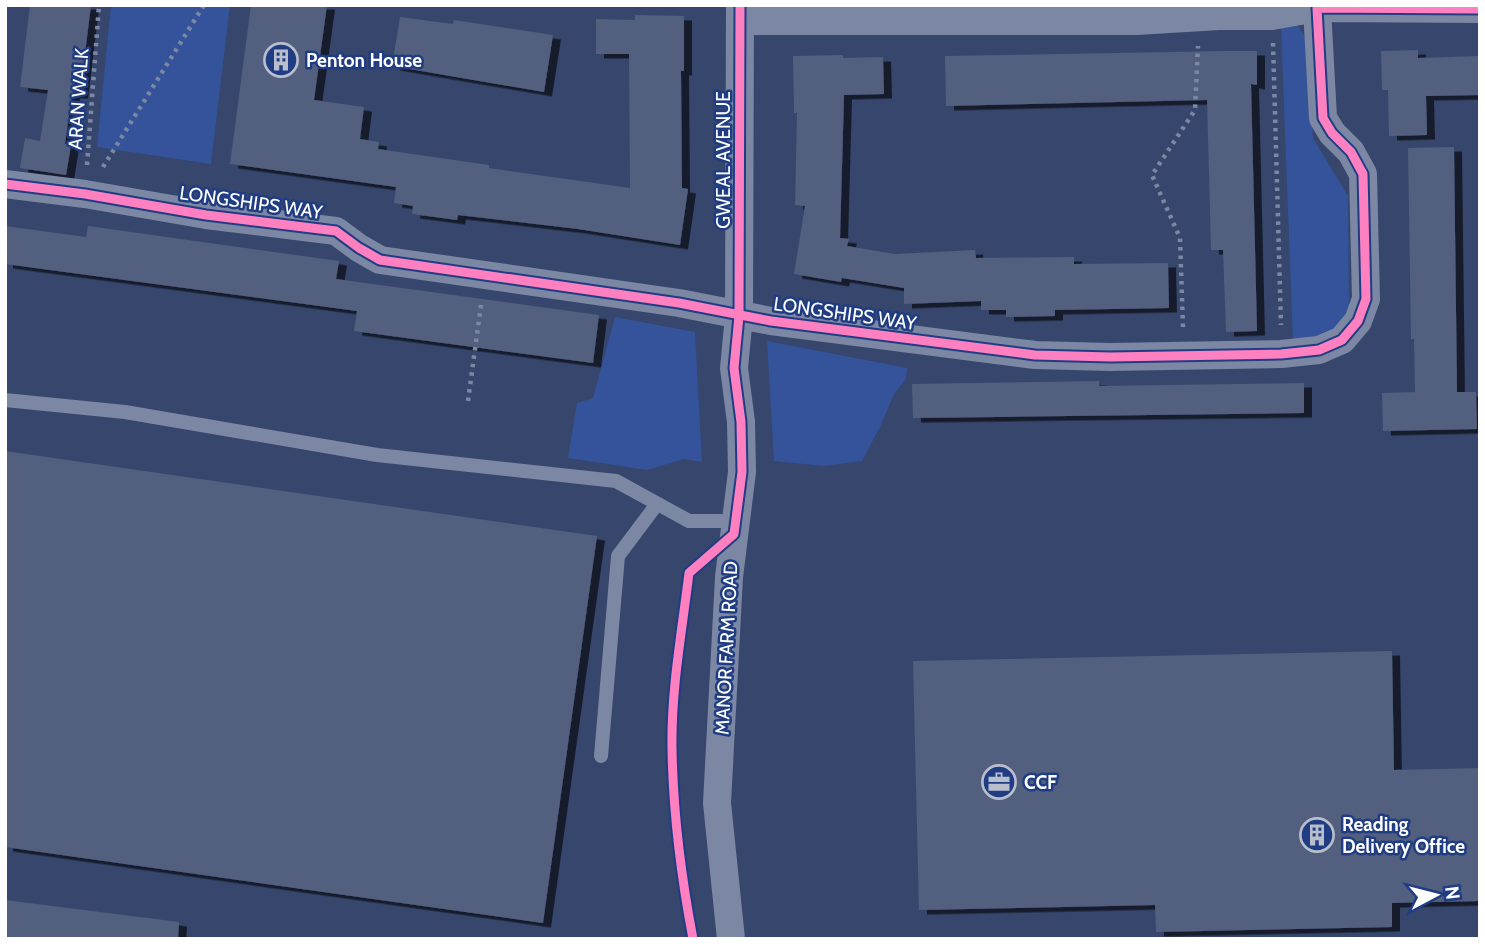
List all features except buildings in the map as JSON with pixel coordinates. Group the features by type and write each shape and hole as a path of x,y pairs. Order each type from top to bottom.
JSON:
{"street":[{"name":"LONGSHIPS WAY","path":"5,184 85,194 206,215 336,230 380,260 679,303 739,316 1035,355 1110,357 1281,354 1319,349 1342,340 1358,321 1366,299 1363,174 1351,152 1332,133 1324,118 1317,7"},
{"path":"740,13 1137,22 1272,16 1317,7 1480,9"},
{"name":"GWEAL AVENUE","path":"739,316 740,13"},
{"name":"MANOR FARM ROAD","path":"731,939 718,803 729,577 742,472 741,422 734,368 739,316"}],"lane":[{"path":"5,400 125,412 377,455 616,481 689,521 736,521"},
{"path":"601,756 618,556 657,504"}],"path":[{"path":"85,194 204,5"},
{"path":"1272,16 1281,354"},
{"path":"1184,355 1181,237 1152,175 1195,110 1199,18"},
{"path":"468,401 485,276"}],"shaded area":[{"path":"111,5 230,5 211,164 97,147"},
{"path":"1281,26 1298,26 1307,40 1313,138 1348,196 1349,311 1325,341 1293,343"},
{"path":"615,317 695,332 702,462 684,459 647,470 568,458 577,403 593,398"},
{"path":"767,341 907,368 906,379 894,394 862,461 824,466 774,461"}],"cycle path":[{"path":"693,939 676,820 672,748 673,704 689,573 734,534 742,472 741,422 734,368 739,316 740,5"},
{"path":"5,184 85,194 206,215 336,231 380,260 679,303 771,321 1035,355 1110,357 1281,354 1319,350 1342,340 1358,321 1366,299 1363,174 1351,152 1332,133 1323,118 1317,8 1480,9"}],"place":[{"name":"Penton House","path":"281,60"},
{"name":"CCF","path":"999,782"},
{"name":"Reading Delivery Office","path":"1317,835"}]}
